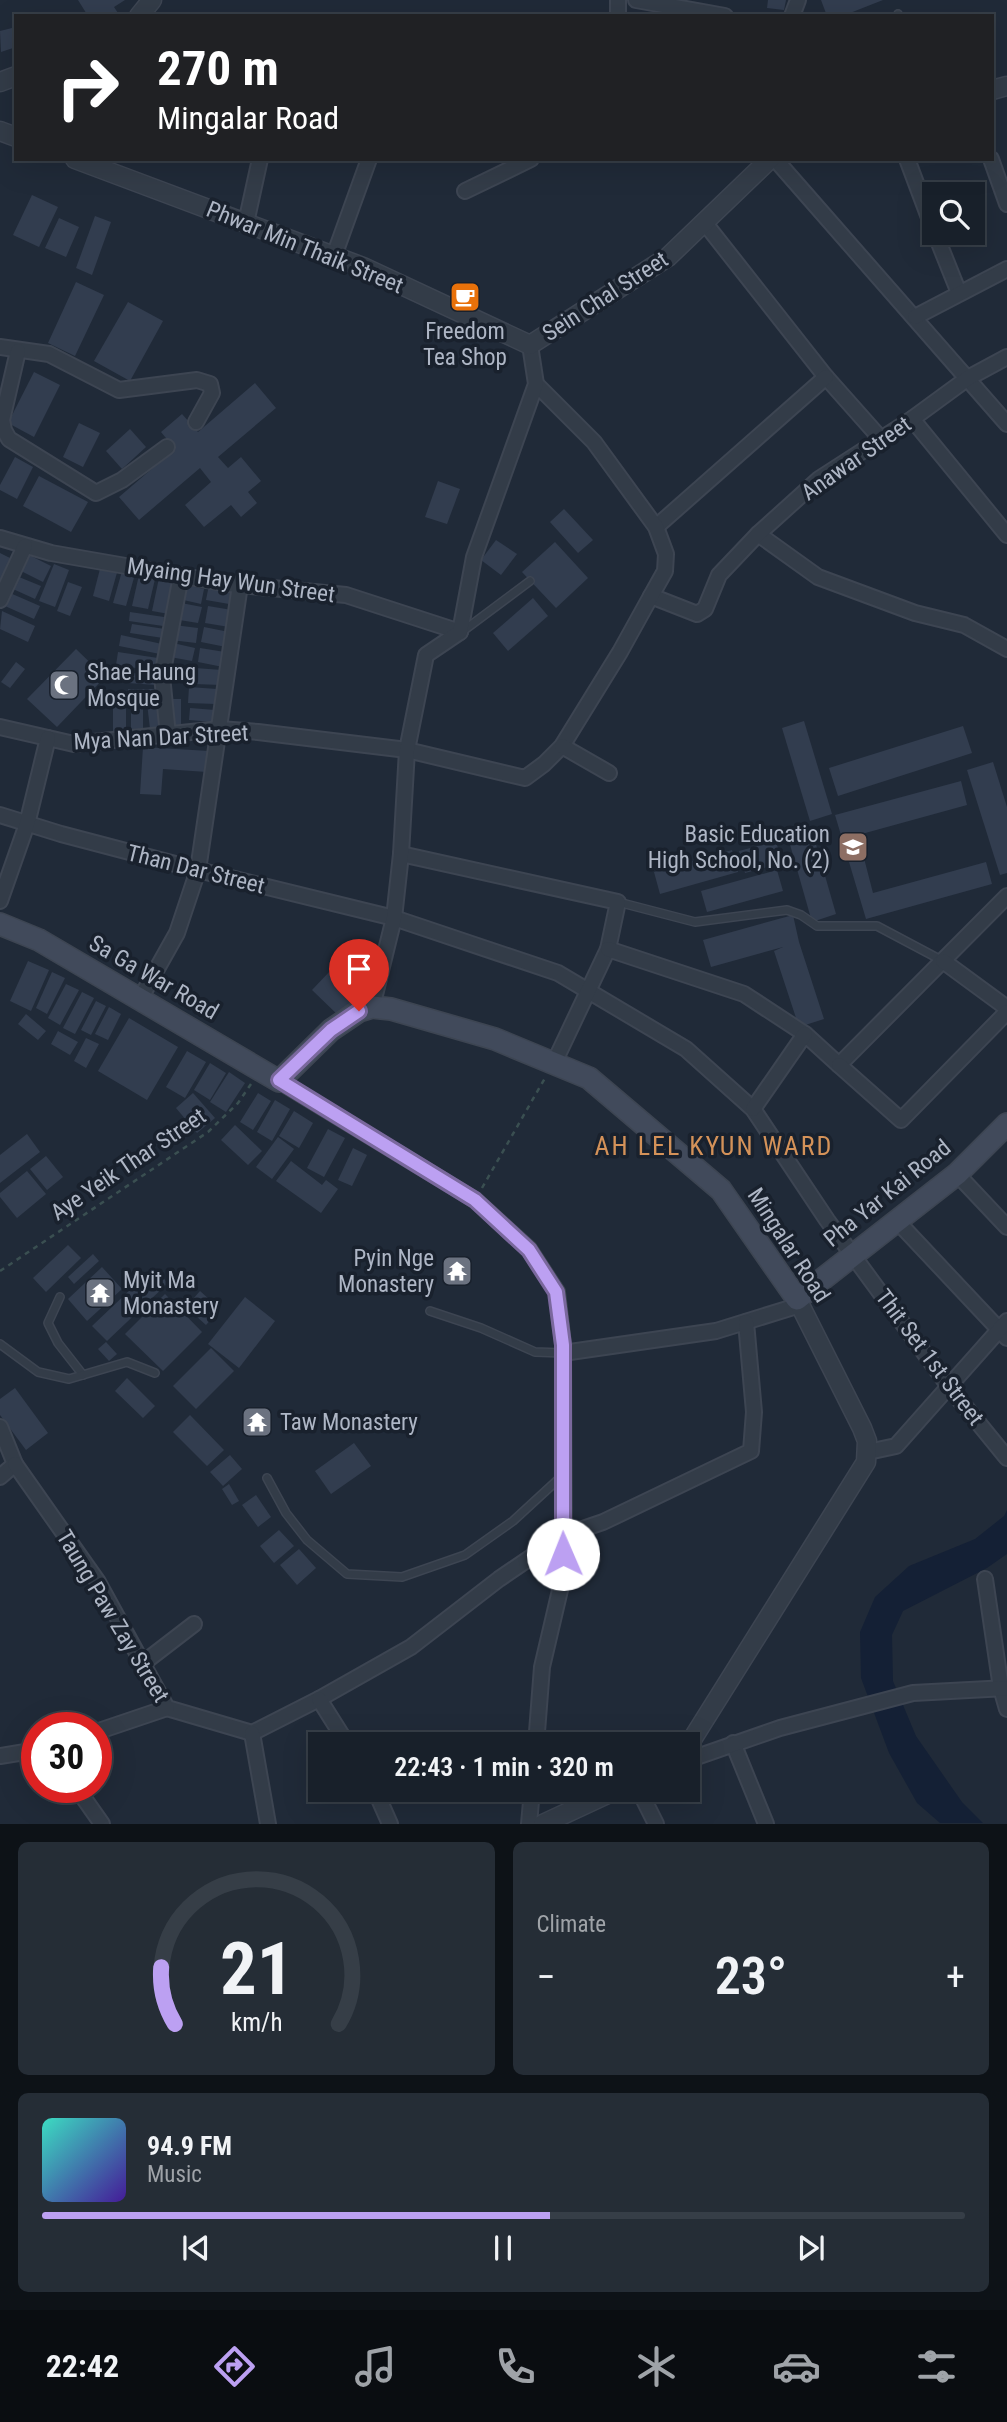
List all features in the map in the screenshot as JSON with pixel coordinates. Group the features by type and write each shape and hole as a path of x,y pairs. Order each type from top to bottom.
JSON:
{"main road":[{"name":"Sa Ga War Road","path":"0,924 39,940 270,1075"},
{"name":"Mingalar Road","path":"372,1006 495,1039 589,1078 721,1190 798,1302"},
{"path":"270,1075 359,1011 372,1006"},
{"name":"Pha Yar Kai Road","path":"798,1302 854,1254 957,1174 1007,1124"}],"street":[{"path":"141,14 152,0"},
{"path":"636,0 705,10"},
{"name":"Phwar Min Thaik Street","path":"80,161 363,267 530,345"},
{"path":"246,223 260,161"},
{"path":"334,256 368,161"},
{"path":"465,191 527,161"},
{"name":"Sein Chal Street","path":"530,345 668,257 771,161"},
{"path":"775,161 1007,424"},
{"path":"908,161 922,198"},
{"path":"992,161 1007,204"},
{"path":"704,222 826,377 881,439"},
{"path":"940,245 958,293"},
{"path":"915,317 1007,269"},
{"path":"372,1006 394,918 407,750 426,654 460,632 474,557 536,384 530,345"},
{"path":"0,347 49,354 118,390 197,380 210,384 212,393 196,422"},
{"path":"18,351 2,420 9,439 96,493 122,480 167,447"},
{"name":"Anawar Street","path":"651,596 697,614 705,609 719,575 758,534 819,479 912,419 968,378 1007,357"},
{"path":"656,527 826,377"},
{"path":"536,384 594,442 656,527 666,554 665,571 620,652 562,746 609,773"},
{"path":"912,419 1007,535"},
{"path":"758,534 818,577 915,613 964,625 1007,649"},
{"name":"Myaing Hay Wun Street","path":"0,538 51,553 181,576 240,585 346,595 460,632"},
{"path":"0,600 25,546"},
{"path":"167,735 162,676 181,576"},
{"path":"140,999 177,933 198,870 240,585"},
{"name":"Mya Nan Dar Street","path":"0,727 74,744 220,729 407,750 525,778 562,746"},
{"path":"0,901 27,824 48,738"},
{"name":"Than Dar Street","path":"0,815 198,870 394,918 558,973 588,991"},
{"path":"401,854 618,902 608,949 554,1063"},
{"path":"839,1065 1007,896"},
{"path":"608,949 744,994 805,1034 901,1120 1007,1010 943,961"},
{"name":"Thit Set 1st Street","path":"588,991 686,1049 753,1109 827,1220 950,1388 1007,1458"},
{"path":"753,1109 805,1034"},
{"path":"270,1075 475,1200 529,1250 556,1292 563,1353 564,1573 542,1667 537,1732"},
{"path":"957,1174 1007,1227"},
{"path":"697,1732 862,1471 868,1452 896,1446 1004,1329 897,1221"},
{"path":"563,1353 716,1331 798,1302"},
{"name":"Mingalar Road","path":"798,1302 862,1428 868,1452"},
{"path":"268,1824 252,1734 411,1647 499,1579 562,1536 603,1522 751,1451 754,1412 746,1322"},
{"name":"Taung Paw Zay Street","path":"0,1427 15,1464 97,1582 167,1708 252,1734"},
{"path":"0,1477 15,1464"},
{"path":"985,1579 1007,1709"},
{"path":"142,1664 194,1624"},
{"path":"700,1755 780,1728 913,1693 1004,1688"},
{"path":"319,1699 340,1732"},
{"path":"112,1727 167,1708"},
{"path":"733,1743 766,1824"},
{"path":"0,1756 21,1753"},
{"path":"380,1802 390,1824"},
{"path":"529,1824 531,1802"},
{"path":"543,1823 589,1802"},
{"path":"645,1802 656,1824"},
{"path":"87,1803 102,1824"}],"lane":[{"path":"460,632 530,581"},
{"path":"618,902 695,922 787,910 801,915 817,926 877,926 943,961"},
{"path":"60,1297 48,1323 58,1343 83,1375"},
{"path":"430,1311 481,1328 535,1352 563,1353"},
{"path":"0,1344 38,1372 69,1379 127,1362 155,1373"},
{"path":"267,1478 286,1513 307,1540 348,1574 402,1577 465,1555 513,1521 564,1475"}],"path":[{"path":"475,1200 554,1063"},
{"name":"Aye Yeik Thar Street","path":"0,1271 208,1132 270,1075"}],"water":[{"path":"1007,1510 1007,1554 987,1568 903,1611 892,1635 893,1681 916,1736 962,1802 983,1823 940,1823 917,1803 889,1753 861,1678 860,1632 875,1597 909,1566 975,1539 1004,1516"}],"building":[{"path":"78,0 125,0 114,7 119,14 87,14"},
{"path":"768,0 786,0 784,10 767,8"},
{"path":"821,0 883,0 850,14 826,14"},
{"path":"14,28 14,48 1,52 0,31"},
{"path":"32,195 58,207 39,247 13,235"},
{"path":"95,216 111,222 92,275 76,268"},
{"path":"59,218 79,227 66,257 45,248"},
{"path":"76,282 104,295 75,356 48,343"},
{"path":"128,302 163,321 130,381 94,361"},
{"path":"34,372 60,385 34,437 8,423"},
{"path":"255,383 276,408 218,457 228,468 241,457 261,481 248,492 257,503 241,517 231,505 204,527 185,505 211,482 200,468 139,520 119,497 175,449 161,432 182,414 198,432"},
{"path":"79,423 100,433 83,467 63,457"},
{"path":"130,429 146,447 122,469 106,451"},
{"path":"15,457 33,467 17,499 0,490"},
{"path":"39,476 88,502 71,532 23,506"},
{"path":"438,481 460,489 447,524 425,517"},
{"path":"564,509 593,540 578,553 550,522"},
{"path":"496,540 517,554 501,575 481,560"},
{"path":"555,542 588,578 556,608 522,572"},
{"path":"0,553 10,558 0,582"},
{"path":"27,554 51,566 43,582 19,570"},
{"path":"54,564 69,570 55,607 39,601"},
{"path":"101,565 118,569 109,601 93,596"},
{"path":"122,571 135,574 126,606 113,603"},
{"path":"139,575 155,579 148,609 132,606"},
{"path":"19,577 41,586 35,599 13,589"},
{"path":"159,578 176,582 169,614 152,611"},
{"path":"68,582 82,587 70,616 57,611"},
{"path":"182,584 204,589 201,604 179,599"},
{"path":"209,585 232,589 229,604 206,600"},
{"path":"10,593 40,606 34,619 5,606"},
{"path":"533,598 548,616 508,651 493,633"},
{"path":"176,602 202,607 198,623 173,619"},
{"path":"208,606 232,610 229,627 205,623"},
{"path":"2,611 35,626 28,642 0,629"},
{"path":"130,612 164,617 163,626 129,621"},
{"path":"132,624 165,629 163,638 130,633"},
{"path":"174,625 198,628 196,643 171,640"},
{"path":"204,627 229,632 226,647 201,642"},
{"path":"121,635 162,644 160,654 119,646"},
{"path":"173,643 195,648 192,661 170,657"},
{"path":"200,648 225,652 223,667 198,662"},
{"path":"76,649 105,677 57,727 27,699"},
{"path":"118,652 158,658 156,671 116,665"},
{"path":"16,662 25,669 10,688 1,682"},
{"path":"195,668 222,670 221,685 194,684"},
{"path":"129,673 156,674 156,685 128,683"},
{"path":"189,687 217,689 216,704 188,703"},
{"path":"128,689 158,689 158,698 128,698"},
{"path":"169,699 181,699 181,726 170,726"},
{"path":"161,701 164,728 150,729 147,703"},
{"path":"113,702 126,702 126,731 113,731"},
{"path":"131,702 143,702 143,730 131,731"},
{"path":"190,708 215,710 214,722 189,720"},
{"path":"804,721 832,814 810,821 782,728"},
{"path":"963,726 972,753 838,796 829,768"},
{"path":"143,747 209,751 207,772 163,769 161,795 140,794"},
{"path":"993,762 1007,807 1007,873 1000,875 967,770"},
{"path":"961,781 967,805 858,835 873,893 986,862 992,884 866,919 835,815"},
{"path":"813,834 836,914 812,922 789,841"},
{"path":"776,841 782,863 745,873 739,851"},
{"path":"732,850 738,872 660,894 654,872"},
{"path":"777,870 783,891 707,912 701,891"},
{"path":"793,915 824,1019 799,1027 774,951 783,947 711,967 703,940"},
{"path":"28,961 49,970 31,1011 10,1001"},
{"path":"331,970 359,997 340,1017 312,990"},
{"path":"52,972 65,978 47,1014 36,1008"},
{"path":"66,984 79,990 60,1025 48,1018"},
{"path":"82,992 94,998 75,1034 63,1028"},
{"path":"96,1001 106,1006 91,1035 81,1030"},
{"path":"109,1007 121,1014 108,1040 95,1034"},
{"path":"26,1014 46,1031 38,1040 18,1024"},
{"path":"129,1018 178,1047 147,1100 98,1071"},
{"path":"58,1031 78,1042 70,1055 51,1044"},
{"path":"86,1038 99,1044 86,1068 74,1061"},
{"path":"187,1051 206,1062 185,1098 166,1087"},
{"path":"210,1063 226,1073 210,1100 194,1090"},
{"path":"229,1072 245,1083 226,1112 210,1102"},
{"path":"193,1093 215,1118 197,1133 176,1108"},
{"path":"258,1093 271,1101 253,1130 240,1122"},
{"path":"275,1100 290,1109 272,1141 257,1132"},
{"path":"294,1111 313,1123 299,1148 279,1136"},
{"path":"235,1125 262,1151 248,1165 221,1140"},
{"path":"328,1129 345,1138 324,1177 307,1168"},
{"path":"27,1134 40,1152 0,1183 0,1155"},
{"path":"278,1137 294,1149 272,1179 256,1167"},
{"path":"353,1148 367,1155 352,1186 338,1180"},
{"path":"46,1156 63,1177 47,1190 30,1169"},
{"path":"291,1161 322,1185 326,1180 338,1189 321,1213 276,1181"},
{"path":"27,1171 46,1194 17,1218 0,1197 0,1193"},
{"path":"68,1245 81,1258 46,1292 33,1278"},
{"path":"93,1254 99,1261 74,1284 68,1277"},
{"path":"102,1267 122,1289 87,1321 68,1299"},
{"path":"153,1268 168,1283 107,1341 92,1326"},
{"path":"200,1291 220,1309 206,1325 186,1307"},
{"path":"165,1294 202,1332 163,1371 125,1334"},
{"path":"245,1297 275,1321 239,1368 208,1344"},
{"path":"106,1342 117,1354 109,1361 98,1349"},
{"path":"211,1348 234,1371 196,1409 173,1386"},
{"path":"127,1378 155,1406 143,1418 115,1391"},
{"path":"15,1388 48,1433 26,1450 0,1415 0,1399"},
{"path":"190,1415 224,1450 207,1466 173,1432"},
{"path":"354,1443 371,1466 331,1494 315,1471"},
{"path":"230,1455 242,1469 223,1486 210,1472"},
{"path":"229,1484 239,1501 232,1505 222,1489"},
{"path":"256,1495 271,1517 258,1527 242,1505"},
{"path":"279,1530 294,1546 274,1563 260,1546"},
{"path":"299,1549 316,1568 297,1585 280,1565"}],"place":[{"name":"Freedom Tea Shop","path":"465,297"},
{"name":"Shae Haung Mosque","path":"64,685"},
{"name":"Basic Education High School, No. (2)","path":"853,847"},
{"name":"Pyin Nge Monastery","path":"457,1271"},
{"name":"Myit Ma Monastery","path":"100,1293"},
{"name":"Taw Monastery","path":"257,1422"}],"district":[{"name":"AH LEL KYUN WARD","path":"714,1146"}],"route":[{"path":"359,1011 331,1030 279,1080 475,1200 529,1250 556,1292 563,1345 563,1554"}]}
